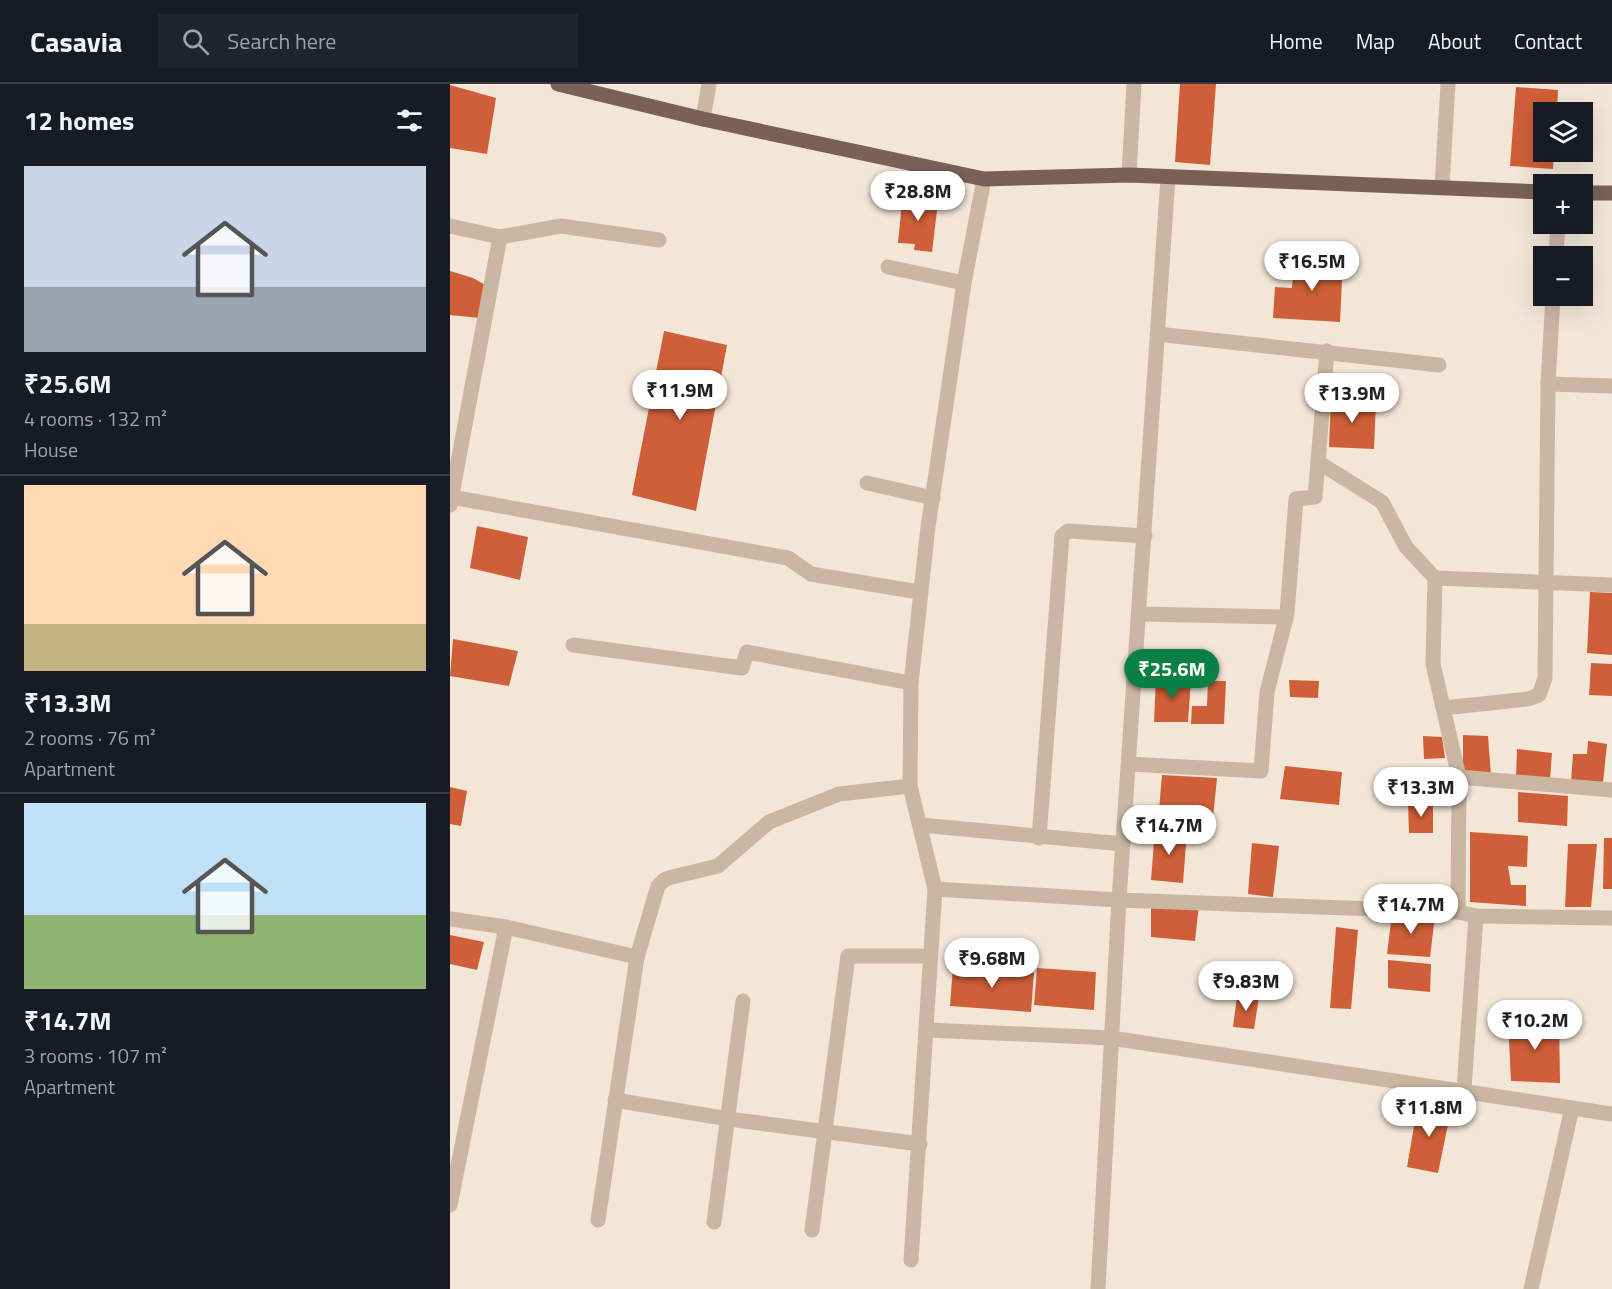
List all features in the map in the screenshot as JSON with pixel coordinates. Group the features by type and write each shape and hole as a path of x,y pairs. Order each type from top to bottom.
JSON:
{"main road":[{"path":"558,84 703,119 984,179 1129,175 1533,191"},
{"path":"1593,193 1612,193"}],"street":[{"path":"703,119 709,84"},
{"path":"1129,175 1134,84"},
{"path":"1442,186 1448,84"},
{"path":"1098,1289 1119,900 1168,177"},
{"path":"910,1260 928,1030 935,889 910,786 910,683 919,592 964,283 984,179"},
{"path":"450,226 500,237 561,226 659,240"},
{"path":"500,237 451,501 788,558 811,574 919,592"},
{"path":"888,267 964,283"},
{"path":"1443,708 1539,695 1545,678 1548,384 1552,306"},
{"path":"1157,334 1439,364"},
{"path":"1129,764 1261,771 1268,692 1286,617 1296,499 1316,497 1327,351"},
{"path":"1548,384 1612,386"},
{"path":"1318,462 1382,502 1406,547 1435,578 1433,664 1459,777 1458,912"},
{"path":"867,483 933,498"},
{"path":"1039,838 1062,536 1068,531 1144,536"},
{"path":"1435,578 1612,585"},
{"path":"1139,614 1286,617"},
{"path":"573,645 742,668 747,652 910,683"},
{"path":"1459,777 1612,790"},
{"path":"598,1220 637,957 658,886 663,880 718,866 769,822 839,794 910,786"},
{"path":"921,825 1039,838 1123,844"},
{"path":"935,889 1119,900 1458,912 1476,916 1612,918"},
{"path":"1464,1090 1476,916"},
{"path":"450,919 506,927 637,957"},
{"path":"450,1205 506,927"},
{"path":"812,1230 848,956 930,956"},
{"path":"714,1222 743,1001"},
{"path":"928,1030 1111,1038 1612,1114"},
{"path":"615,1100 729,1119 920,1143"},
{"path":"1532,1289 1572,1107"}],"building":[{"path":"1180,84 1216,84 1210,165 1175,162"},
{"path":"450,85 496,98 487,154 450,148"},
{"path":"1516,87 1558,90 1557,102 1533,102 1533,162 1553,162 1553,169 1510,166"},
{"path":"903,192 922,194 922,201 938,202 932,252 914,250 915,244 898,243"},
{"path":"1294,258 1343,261 1340,322 1273,318 1275,287 1292,288"},
{"path":"450,271 473,278 487,286 480,318 450,315"},
{"path":"664,331 727,345 696,511 632,495"},
{"path":"1331,398 1376,401 1374,449 1329,447"},
{"path":"477,526 528,537 520,580 470,568"},
{"path":"1590,592 1612,593 1612,655 1587,653"},
{"path":"453,639 518,651 509,686 450,676"},
{"path":"1591,663 1612,664 1612,696 1589,695"},
{"path":"1156,678 1191,679 1188,722 1154,722"},
{"path":"1289,680 1319,681 1318,698 1290,697"},
{"path":"1208,681 1226,681 1224,724 1191,724 1192,706 1207,706"},
{"path":"1463,735 1488,736 1491,775 1463,774"},
{"path":"1423,736 1442,737 1445,758 1424,759"},
{"path":"1588,741 1607,744 1603,783 1571,782 1573,754 1587,754"},
{"path":"1517,749 1552,753 1550,779 1516,777"},
{"path":"1285,766 1342,772 1339,805 1280,799"},
{"path":"1162,775 1217,778 1212,827 1158,822"},
{"path":"450,787 467,791 461,826 450,824"},
{"path":"1518,792 1568,796 1567,826 1518,822"},
{"path":"1408,802 1433,803 1433,833 1409,833"},
{"path":"1155,829 1187,831 1183,883 1151,880"},
{"path":"1470,832 1528,836 1527,867 1508,866 1511,885 1526,885 1526,906 1470,902"},
{"path":"1604,838 1612,838 1612,889 1603,889"},
{"path":"1252,843 1279,846 1273,897 1248,894"},
{"path":"1568,844 1597,844 1591,907 1565,907"},
{"path":"1151,902 1199,905 1195,941 1151,937"},
{"path":"1392,914 1435,916 1430,957 1387,954"},
{"path":"1336,927 1358,930 1351,1009 1330,1008"},
{"path":"450,935 484,942 477,970 450,964"},
{"path":"1388,960 1431,964 1430,992 1388,988"},
{"path":"953,966 1034,973 1031,1012 950,1006"},
{"path":"1037,968 1096,972 1094,1010 1034,1005"},
{"path":"1237,996 1259,997 1254,1029 1233,1027"},
{"path":"1559,1019 1560,1083 1511,1081 1508,1020"},
{"path":"1418,1103 1451,1110 1438,1173 1407,1167"}]}
